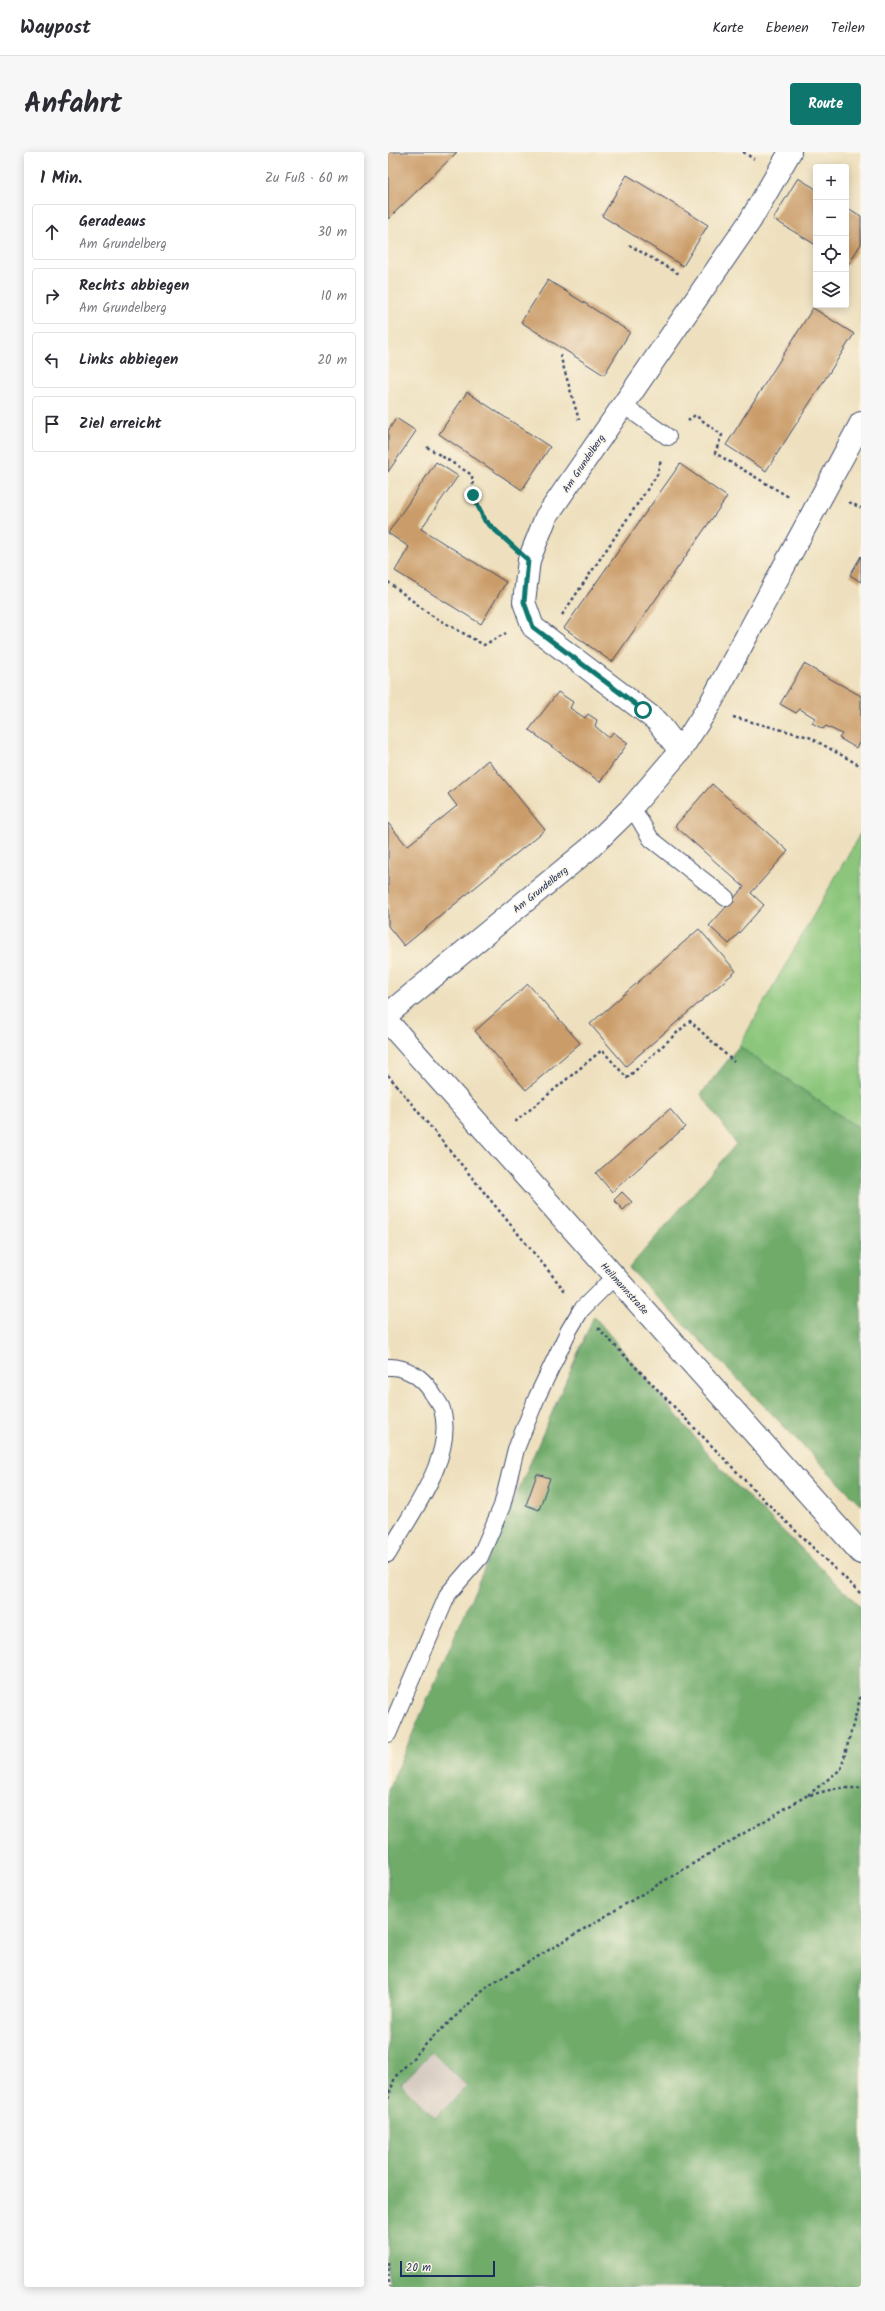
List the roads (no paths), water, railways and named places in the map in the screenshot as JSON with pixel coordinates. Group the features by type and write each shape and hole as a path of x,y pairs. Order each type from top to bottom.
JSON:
{"street":[{"name":"Am Grundelberg","path":"680,751 657,721 540,632 524,602 528,560 546,517 750,221 790,152"},
{"name":"Am Grundelberg","path":"388,1014 589,849 632,807 680,751 709,706 861,423"},
{"name":"Heilmannstraße","path":"388,1022 861,1553"}],"lane":[{"path":"623,405 668,437"},
{"path":"632,807 651,839 726,898"},
{"path":"388,1734 448,1594 480,1557 502,1506 519,1442 569,1330 581,1310 615,1276"},
{"path":"388,1367 397,1366 412,1373 428,1386 442,1409 444,1437 440,1459 427,1486 388,1554"}]}
